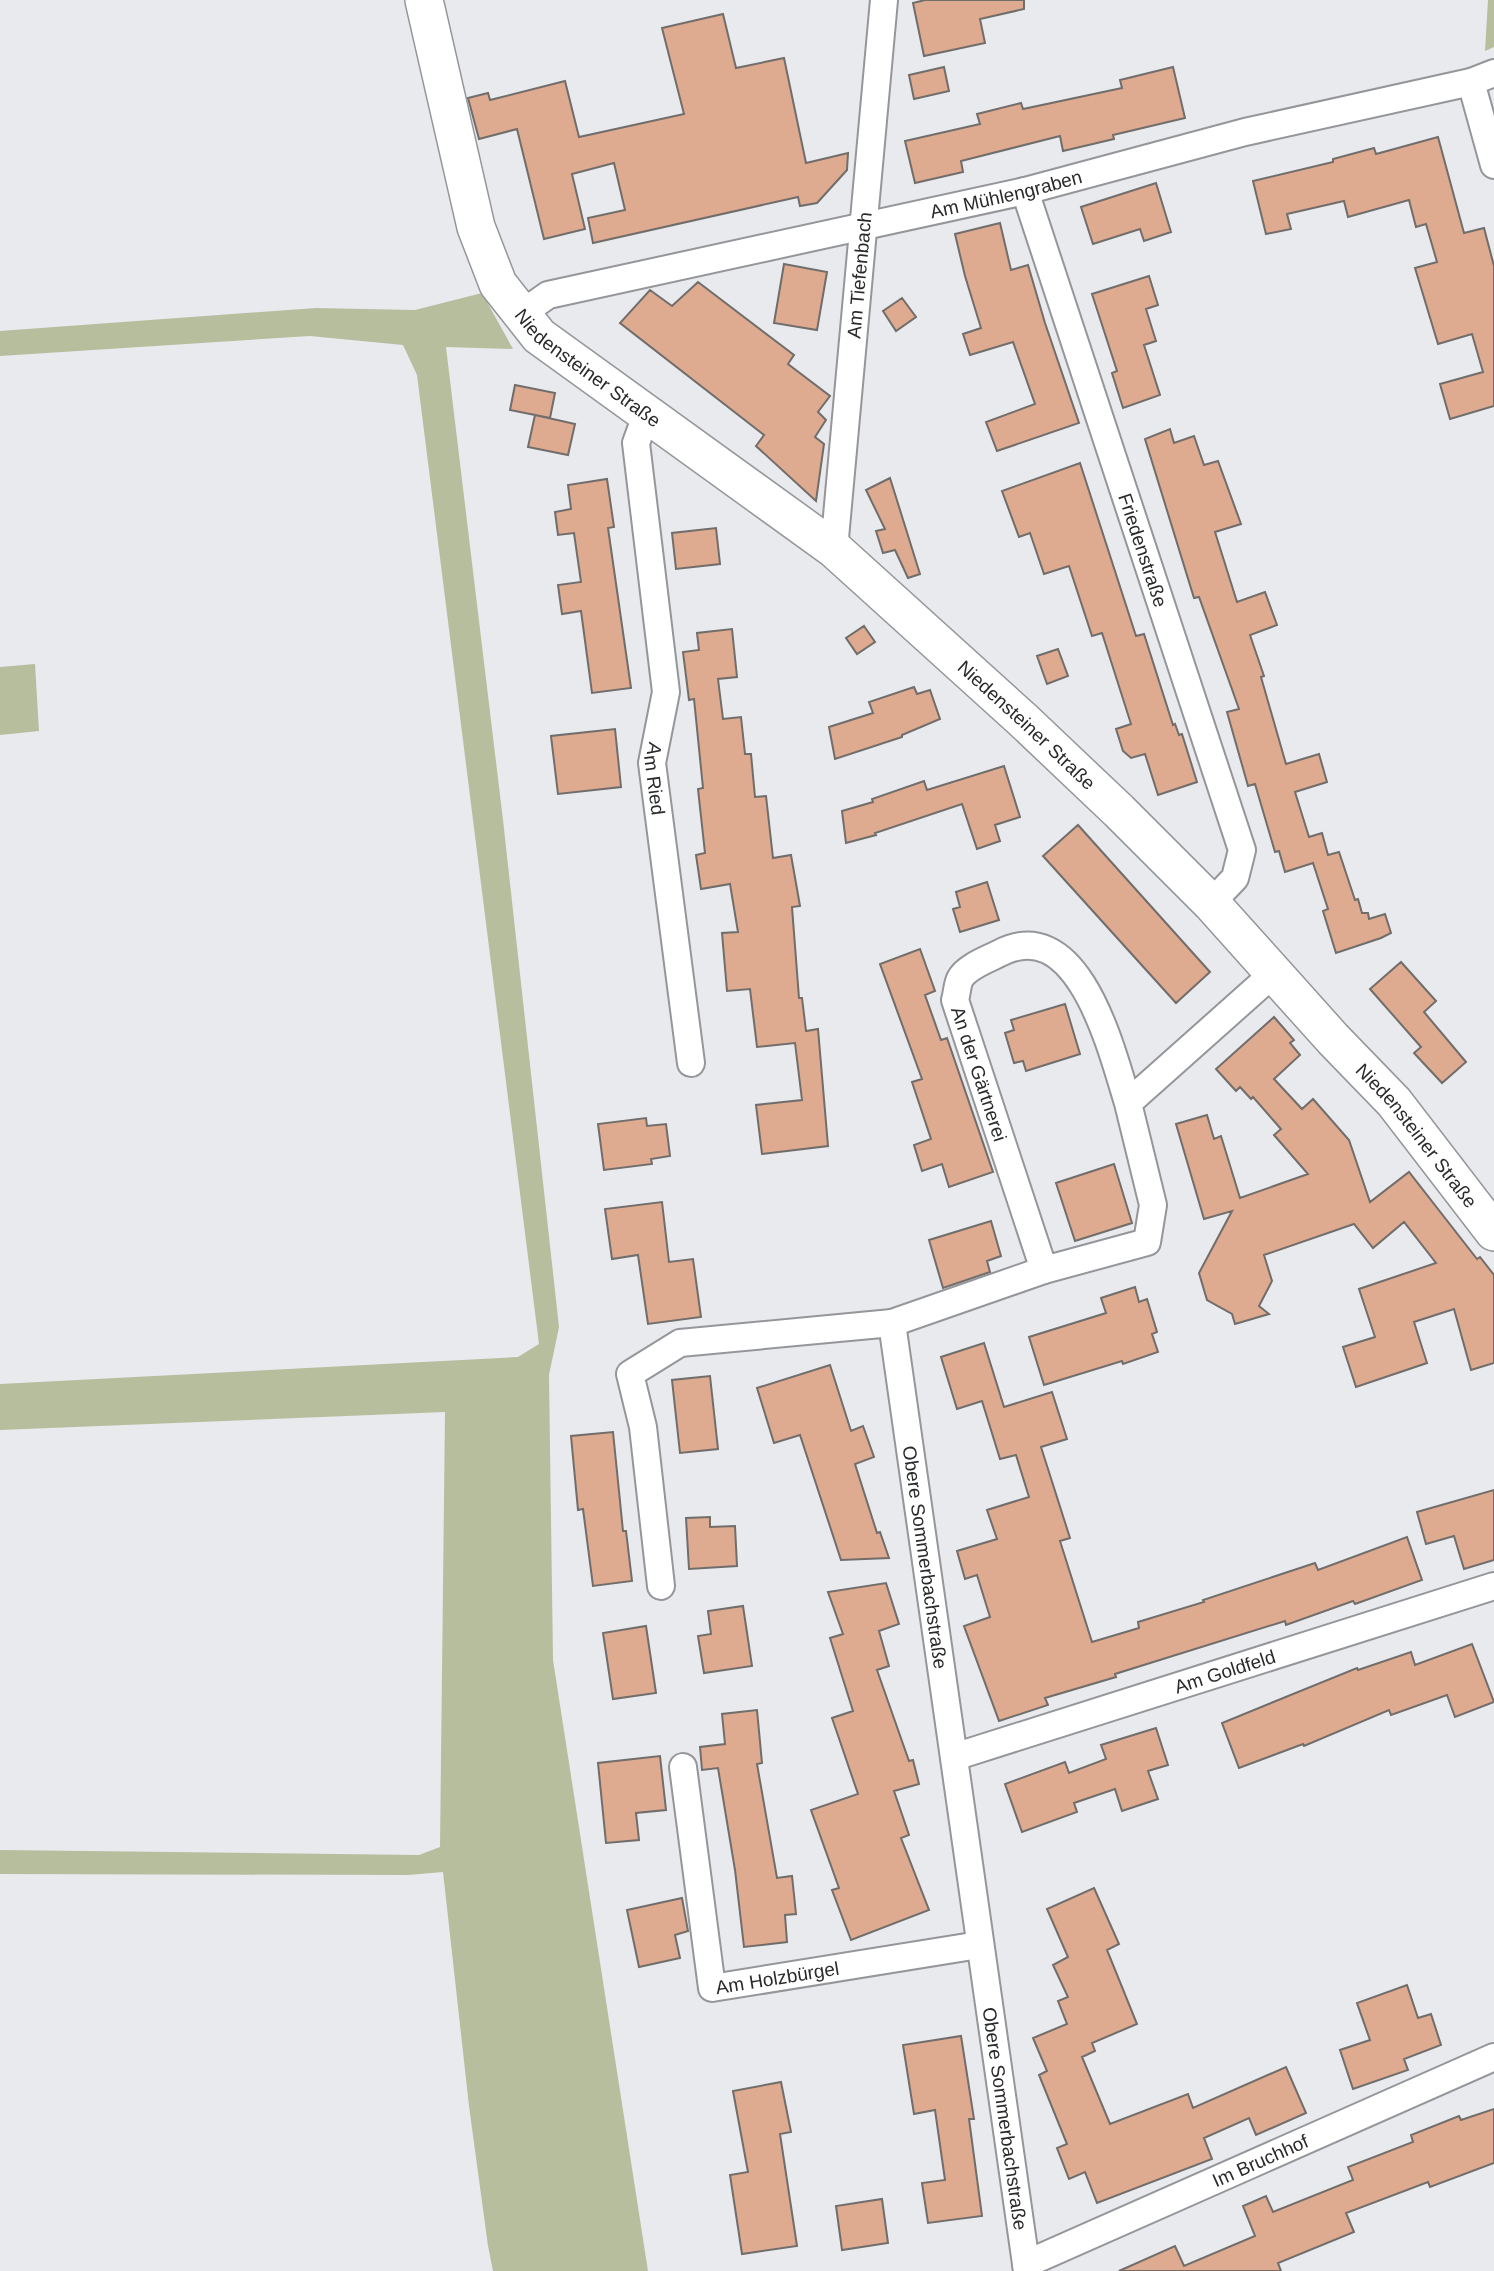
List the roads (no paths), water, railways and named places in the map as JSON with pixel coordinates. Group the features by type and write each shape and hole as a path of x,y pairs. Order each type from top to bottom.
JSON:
{"main road":[{"name":"Niedensteiner Straße","path":"424,0 476,227 498,284 539,336 834,549 1023,720 1211,903 1333,1040 1394,1102 1494,1232"}],"street":[{"name":"Am Tiefenbach","path":"834,549 884,0"},
{"name":"Am Mühlengraben","path":"520,314 548,295 1025,191 1245,132 1482,77"},
{"path":"1482,77 1494,165"},
{"name":"Friedenstraße","path":"1025,191 1242,850 1235,878 1211,903"},
{"name":"Am Ried","path":"647,414 636,443 666,692 652,763 691,1063"},
{"name":"An der Gärtnerei","path":"892,1323 1044,1270 1147,1241 1153,1205 1128,1103 1101,1018 1085,987 1058,955 1032,946 1007,949 977,965 960,978 955,1000 1044,1270"},
{"path":"1128,1103 1274,972"},
{"path":"661,1586 643,1427 630,1374 680,1343 892,1323"},
{"name":"Obere Sommerbachstraße","path":"892,1323 1026,2268"},
{"name":"Am Goldfeld","path":"954,1757 1494,1586"},
{"name":"Am Holzbürgel","path":"683,1767 712,1988 979,1945"},
{"name":"Im Bruchhof","path":"1026,2268 1494,2057"}]}
